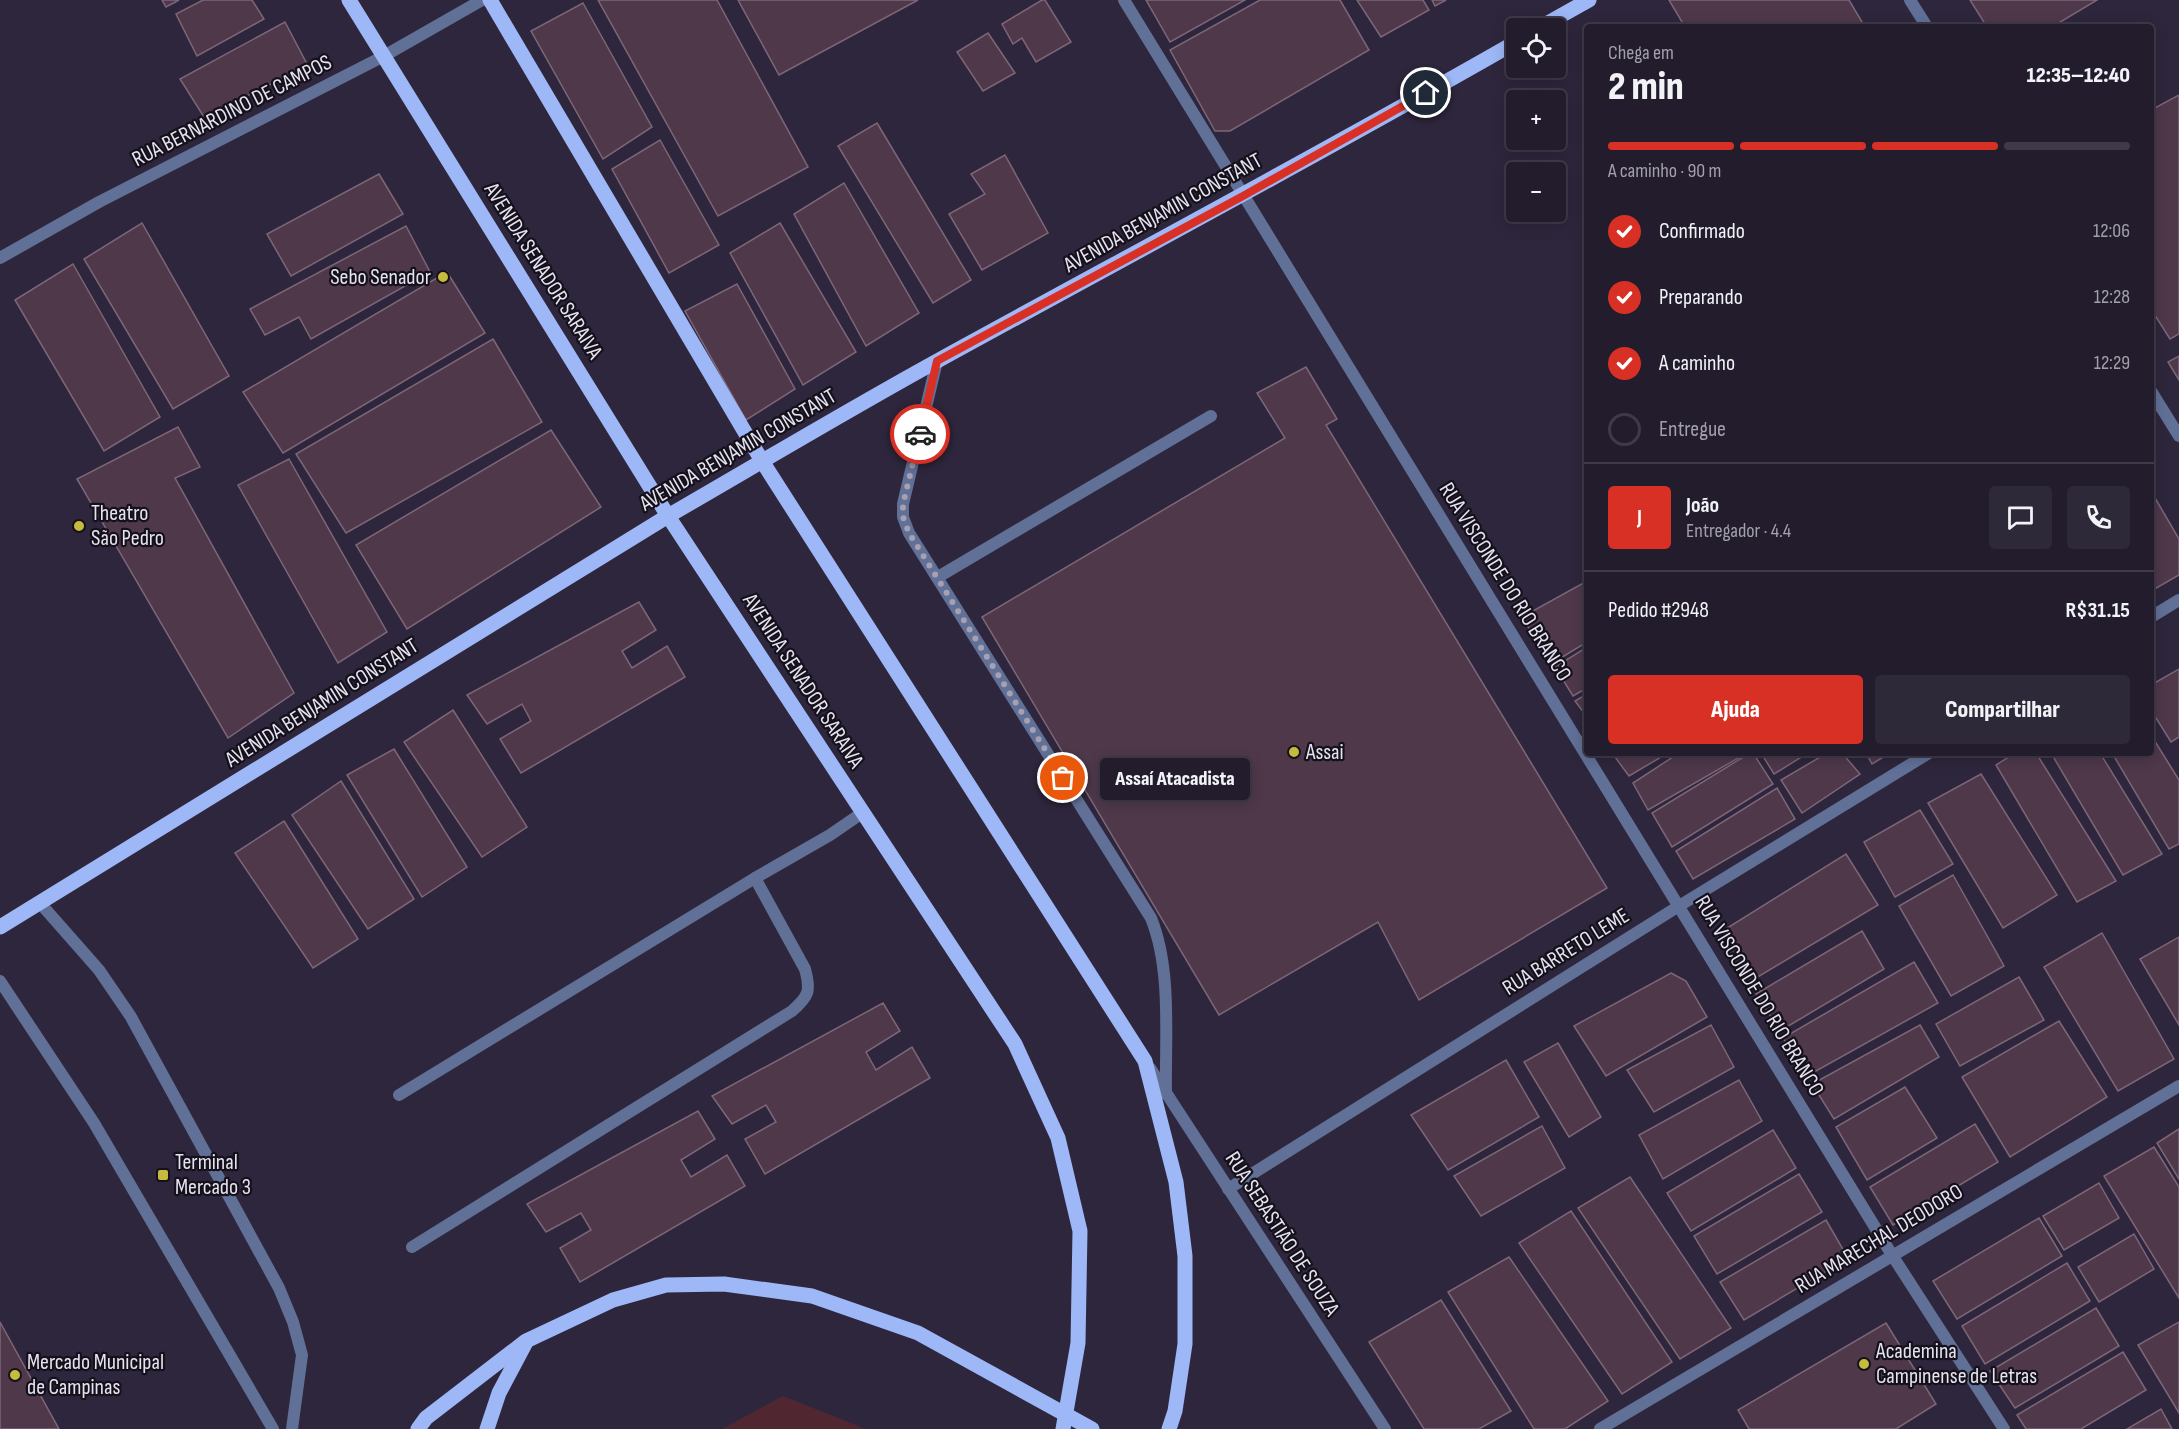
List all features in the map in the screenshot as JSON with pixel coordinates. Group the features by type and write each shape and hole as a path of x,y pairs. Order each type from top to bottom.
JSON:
{"main road":[{"name":"AVENIDA SENADOR SARAIVA","path":"349,0 668,516 1015,1044 1058,1138 1080,1232 1078,1343 1063,1429"},
{"path":"490,0 762,461 1145,1061 1176,1182 1185,1256 1185,1344 1170,1429"},
{"path":"1557,18 1589,0"},
{"name":"AVENIDA BENJAMIN CONSTANT","path":"0,927 668,516 762,461 937,361 1243,196 1506,48"},
{"path":"418,1429 426,1418 526,1341 613,1300 666,1286 724,1284 812,1296 918,1333 1092,1429"},
{"path":"487,1429 499,1393 526,1341"}],"street":[{"name":"RUA BERNARDINO DE CAMPOS","path":"0,258 99,202 384,56 482,0"},
{"name":"RUA VISCONDE DO RIO BRANCO","path":"1124,0 1584,751"},
{"path":"1910,0 1925,24"},
{"path":"937,361 903,504 903,517 909,533 1151,918 1159,938 1164,966 1166,1094"},
{"path":"2154,396 2179,436"},
{"path":"938,577 1211,416"},
{"path":"2154,615 2179,600"},
{"name":"RUA VISCONDE DO RIO BRANCO","path":"1587,756 1893,1255 2004,1429"},
{"name":"RUA BARRETO LEME","path":"1228,1189 1679,906 1924,756"},
{"path":"399,1095 755,878 830,835 862,813"},
{"path":"412,1247 792,1011 805,999 809,986 805,969 755,878"},
{"path":"39,903 99,970 130,1017 279,1288 302,1355 292,1429"},
{"path":"0,981 94,1123 273,1429"},
{"name":"RUA SEBASTIÃO DE SOUZA","path":"1145,1061 1385,1429"},
{"name":"RUA MARECHAL DEODORO","path":"1600,1429 2179,1086"}],"shaded area":[{"path":"783,1396 866,1429 722,1429"}],"building":[{"path":"162,0 179,0 166,7"},
{"path":"203,0 252,0 264,19 197,56 176,14"},
{"path":"598,0 717,0 808,167 718,216"},
{"path":"738,0 918,0 779,75"},
{"path":"1045,0 1071,42 1036,62 1022,38 1013,44 1002,24"},
{"path":"1146,0 1245,0 1170,42"},
{"path":"1260,0 1340,0 1369,50 1230,131 1215,131 1170,50"},
{"path":"1357,0 1423,0 1429,10 1381,37"},
{"path":"1432,0 1446,0 1435,6"},
{"path":"1669,0 1849,0 1863,24 1683,24"},
{"path":"1970,0 2097,0 2057,24 1985,24"},
{"path":"583,3 652,127 603,159 531,31"},
{"path":"285,22 308,66 204,117 180,79"},
{"path":"988,33 1015,73 983,91 957,52"},
{"path":"2179,95 2179,334 2170,339 2154,314 2154,108"},
{"path":"877,123 971,280 933,303 838,146"},
{"path":"660,140 719,245 669,273 612,169"},
{"path":"1005,155 1048,233 982,270 949,214 985,194 971,174"},
{"path":"379,174 403,214 291,276 267,234"},
{"path":"844,183 919,313 866,346 794,214"},
{"path":"142,223 229,376 173,409 84,259"},
{"path":"780,223 856,352 803,385 730,253"},
{"path":"406,226 430,272 311,339 299,317 265,335 250,309"},
{"path":"73,264 160,417 104,451 15,300"},
{"path":"447,272 485,333 283,453 243,392"},
{"path":"737,284 795,389 746,420 685,311"},
{"path":"493,339 542,422 346,533 296,454"},
{"path":"2179,356 2179,380 2168,362"},
{"name":"Assai","path":"1306,367 1337,419 1326,425 1607,888 1419,1000 1378,922 1219,1015 982,617 1285,438 1257,393"},
{"path":"178,427 200,467 175,478 294,693 228,738 77,479"},
{"path":"551,430 601,507 407,629 356,545"},
{"path":"289,459 387,632 338,663 238,485"},
{"path":"2154,496 2179,539 2179,575 2154,589"},
{"path":"1584,583 1584,644 1551,664 1522,617"},
{"path":"639,602 656,630 622,651 632,668 667,646 685,677 521,773 500,739 531,721 522,704 487,724 467,695"},
{"path":"1584,649 1584,690 1573,696 1555,667"},
{"path":"2179,669 2179,737 2171,742 2154,715 2154,683"},
{"path":"1584,696 1584,713 1575,701"},
{"path":"453,710 527,827 482,857 404,742"},
{"path":"2154,740 2179,780 2179,844 2169,849 2114,756 2154,756"},
{"path":"394,749 467,867 422,897 347,775"},
{"path":"1614,756 1663,756 1629,776"},
{"path":"1674,756 1742,756 1648,810 1633,783"},
{"path":"1745,756 1755,756 1773,784 1672,847 1652,813"},
{"path":"1763,756 1803,756 1774,774"},
{"path":"1822,756 1845,756 1860,774 1802,813 1781,780"},
{"path":"1868,756 1885,756 1872,764"},
{"path":"2010,756 2038,756 2116,881 2077,902 1996,765"},
{"path":"2053,756 2102,756 2162,854 2123,875"},
{"path":"1981,774 2057,895 2003,928 1928,803"},
{"path":"341,781 414,899 368,929 292,815"},
{"path":"1777,788 1795,819 1693,879 1676,851"},
{"path":"1920,810 1953,864 1895,897 1864,842"},
{"path":"284,821 358,939 313,968 235,853"},
{"path":"1846,854 1878,905 1746,984 1716,935"},
{"path":"1953,875 2004,966 1951,996 1899,906"},
{"path":"1862,931 1884,969 1780,1031 1756,994"},
{"path":"2102,933 2174,1059 2118,1091 2044,967"},
{"path":"2179,937 2179,1025 2140,959"},
{"path":"1914,962 1938,1003 1807,1076 1783,1038"},
{"path":"1671,973 1686,981 1707,1017 1606,1076 1574,1026"},
{"path":"2019,977 2044,1020 1960,1066 1936,1024"},
{"path":"883,1003 900,1031 866,1052 876,1070 912,1047 930,1078 765,1174 745,1139 776,1122 766,1105 732,1124 712,1096"},
{"path":"2059,1021 2107,1097 2010,1157 1962,1077"},
{"path":"1711,1025 1734,1067 1654,1112 1627,1070"},
{"path":"1920,1025 1939,1057 1834,1119 1812,1084"},
{"path":"1558,1043 1601,1117 1569,1137 1524,1062"},
{"path":"1506,1060 1539,1117 1448,1170 1411,1115"},
{"path":"1739,1080 1762,1121 1663,1179 1639,1135"},
{"path":"1905,1087 1937,1138 1867,1180 1836,1127"},
{"path":"698,1111 715,1139 681,1160 691,1177 727,1155 745,1186 580,1282 560,1248 591,1230 581,1213 546,1232 527,1204"},
{"path":"1975,1124 1998,1162 1893,1225 1870,1187"},
{"path":"1542,1126 1565,1168 1481,1216 1454,1176"},
{"path":"2179,1129 2179,1179 2157,1143"},
{"path":"1773,1130 1796,1168 1691,1231 1667,1193"},
{"path":"2154,1147 2179,1187 2179,1298 2104,1176"},
{"path":"1799,1174 1822,1212 1717,1274 1694,1236"},
{"path":"1630,1177 1731,1328 1680,1359 1578,1208"},
{"path":"2099,1183 2119,1218 2064,1250 2043,1216"},
{"path":"1571,1211 1672,1362 1622,1394 1519,1243"},
{"path":"2039,1218 2062,1256 1957,1319 1933,1281"},
{"path":"1826,1220 1848,1258 1744,1320 1720,1282"},
{"path":"2134,1234 2154,1269 2099,1302 2078,1267"},
{"path":"1509,1257 1608,1401 1565,1429 1534,1429 1448,1292"},
{"path":"2067,1263 2090,1301 1985,1364 1962,1326"},
{"path":"1441,1300 1511,1411 1479,1429 1424,1429 1369,1342"},
{"path":"2096,1308 2119,1346 2015,1408 1990,1371"},
{"name":"Mercado Municipal de Campinas","path":"0,1322 59,1429 0,1429"},
{"path":"2179,1322 2179,1413 2138,1345"},
{"name":"Academina Campinense de Letras","path":"1886,1323 1936,1404 1896,1429 1749,1429 1738,1410"},
{"path":"2123,1352 2146,1390 2081,1429 2026,1429 2017,1415"},
{"path":"2161,1409 2172,1429 2127,1429"}],"way so far":[{"path":"920,434 903,504 903,517 909,533 1063,778"}],"place":[{"name":"Sebo Senador","path":"443,277"},
{"name":"Theatro São Pedro","path":"79,526"},
{"name":"Assai","path":"1294,752"},
{"name":"Assaí Atacadista","path":"1063,778"},
{"name":"Terminal Mercado 3","path":"163,1175"},
{"name":"Academina Campinense de Letras","path":"1864,1364"},
{"name":"Mercado Municipal de Campinas","path":"15,1375"}],"route":[{"path":"920,434 937,361 1243,196 1426,93"}]}
